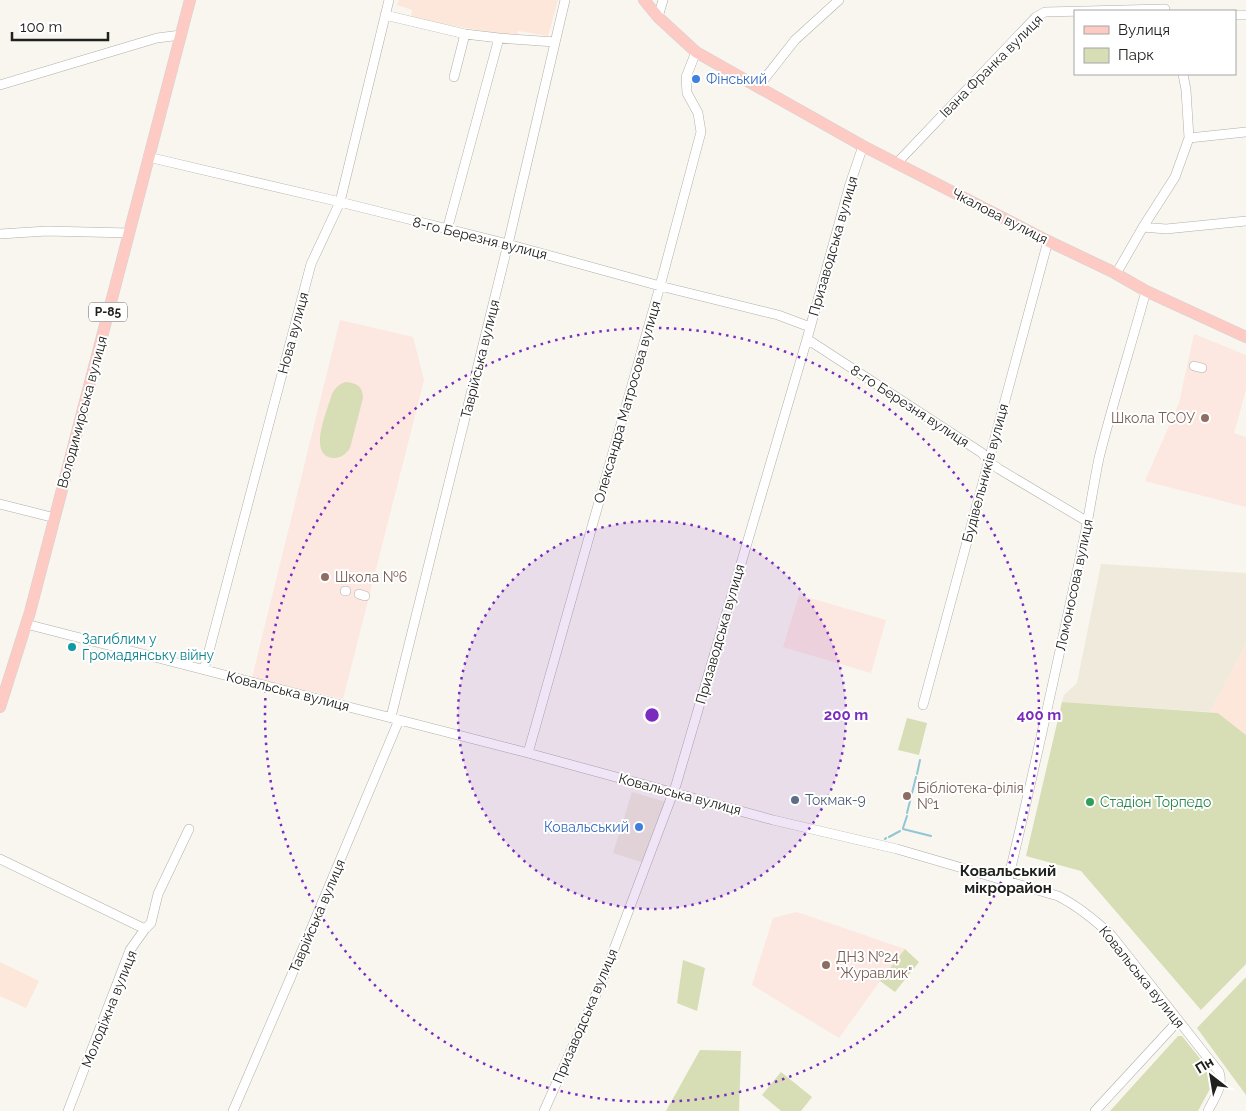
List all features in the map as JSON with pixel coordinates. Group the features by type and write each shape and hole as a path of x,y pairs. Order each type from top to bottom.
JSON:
{"main road":[{"name":"Володимирська вулиця","path":"0,707 26,624 55,518 190,0"},
{"name":"Чкалова вулиця","path":"644,0 658,17 696,52 863,146 1146,291 1246,337"}],"street":[{"name":"Нова вулиця","path":"204,670 311,264 340,202 389,0"},
{"name":"Таврійська вулиця","path":"232,1111 290,979 395,719 565,0"},
{"path":"658,17 663,0"},
{"path":"758,87 795,40 839,0"},
{"path":"1160,0 1165,10"},
{"name":"Івана Франка вулиця","path":"896,164 1036,17 1045,12 1074,12"},
{"path":"386,15 465,34 556,42"},
{"path":"454,77 465,34"},
{"path":"0,85 157,38 181,35"},
{"path":"447,230 499,38"},
{"name":"Олександра Матросова вулиця","path":"528,753 660,286 700,132 698,112 687,93 686,77 696,52"},
{"path":"1116,274 1175,177 1189,138 1183,75"},
{"path":"1189,138 1246,132"},
{"name":"Призаводська вулиця","path":"544,1111 602,981 673,792 807,339 850,184 863,146"},
{"name":"8-го Березня вулиця","path":"148,158 340,202 508,244 660,286 778,315 810,327"},
{"path":"1143,227 1166,229 1246,221"},
{"path":"0,234 47,231 129,233"},
{"name":"Будівельників вулиця","path":"923,705 1048,240"},
{"name":"Ломоносова вулиця","path":"1008,880 1048,710 1088,522 1099,459 1146,291"},
{"name":"8-го Березня вулиця","path":"807,339 982,453 999,469 1088,522"},
{"path":"0,504 55,518"},
{"name":"Ковальська вулиця","path":"26,624 528,753 773,820 897,848 1058,896 1100,924 1148,980 1219,1072 1221,1078 1220,1087 1208,1111"},
{"name":"Молодіжна вулиця","path":"68,1111 130,950 151,923 158,894 189,829"},
{"path":"0,859 145,930"},
{"path":"1095,1111 1178,1020"}],"shaded area":[{"path":"399,0 558,0 548,36 518,31 516,37 411,18 412,10 397,5"},
{"name":"Школа №6","path":"340,320 413,337 424,380 343,699 252,678"},
{"name":"Школа ТСОУ","path":"1194,334 1246,355 1246,390 1234,433 1246,437 1246,507 1145,481 1179,403"},
{"path":"1101,564 1246,573 1246,644 1210,712 1062,702 1064,695 1077,683"},
{"path":"799,595 886,620 871,673 783,647"},
{"path":"1246,644 1246,735 1218,713 1210,712"},
{"name":"Ковальський","path":"632,792 666,802 644,863 613,853"},
{"name":"ДНЗ №24 \"Журавлик\"","path":"797,912 905,949 839,1038 752,985 773,918"},
{"path":"0,962 39,981 26,1008 0,996"}],"green space":[{"path":"346,382 359,386 363,398 350,448 343,455 334,458 326,456 321,450 321,431 332,394 338,386"},
{"path":"1062,702 1218,713 1246,735 1246,964 1201,1010 1081,871 1026,856"},
{"path":"907,718 927,723 919,755 898,750"},
{"path":"905,949 919,962 895,992 880,981"},
{"path":"683,960 705,968 697,1011 677,1003"},
{"path":"1246,978 1246,1095 1197,1028"},
{"path":"1178,1036 1182,1036 1213,1075 1212,1085 1198,1111 1110,1111"},
{"path":"700,1050 741,1051 739,1111 666,1111"},
{"path":"781,1072 812,1097 801,1111 781,1111 762,1095"}],"waterway":[{"path":"917,774 920,760"},
{"path":"907,813 916,777"},
{"path":"903,828 907,816"},
{"path":"903,829 931,836"},
{"path":"889,837 900,831"}],"place":[{"name":"Фінський","path":"696,79"},
{"name":"Школа ТСОУ","path":"1205,418"},
{"name":"Школа №6","path":"325,577"},
{"name":"Загиблим у Громадянську війну","path":"72,647"},
{"name":"Бібліотека-філія №1","path":"907,796"},
{"name":"Токмак-9","path":"795,800"},
{"name":"Стадіон Торпедо","path":"1090,802"},
{"name":"Ковальський","path":"639,827"},
{"name":"ДНЗ №24 \"Журавлик\"","path":"826,965"}],"district":[{"name":"Ковальський мікрорайон","path":"1008,880"}]}
